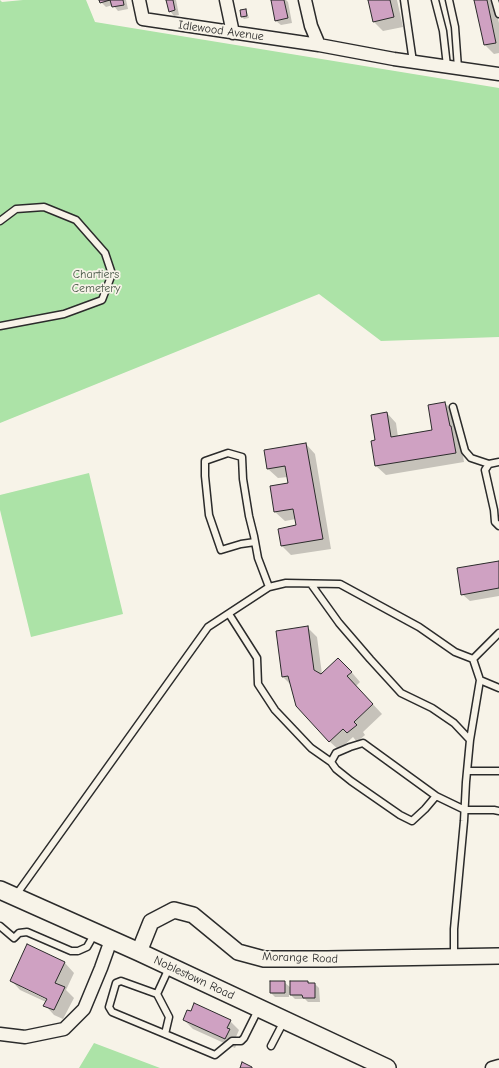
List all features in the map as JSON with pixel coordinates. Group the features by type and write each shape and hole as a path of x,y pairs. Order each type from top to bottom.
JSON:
{"main road":[{"name":"Noblestown Road","path":"8,893 139,952 387,1068"}],"street":[{"name":"Idlewood Avenue","path":"139,0 143,20 319,45 413,62 499,74"},
{"path":"226,0 233,33"},
{"path":"305,0 311,26 319,45"},
{"name":"Morange Road","path":"139,952 152,922 174,910 193,915 238,952 264,958 327,959 499,956"},
{"path":"0,1034 25,1037 64,1030 84,1009 111,940"},
{"path":"492,1068 499,1066"}],"lane":[{"path":"404,0 413,62"},
{"path":"435,0 452,67"},
{"path":"449,0 456,27 452,67"},
{"path":"495,0 499,14"},
{"path":"0,221 16,209 44,207 76,220 105,253 112,274 102,300 64,314 0,326"},
{"path":"453,406 465,451 471,458 489,464 499,462"},
{"path":"255,542 241,544 221,550 209,515 205,460 228,453 242,457 243,479 249,516 255,542 258,558 269,587"},
{"path":"489,464 485,470 494,510 495,522 499,526"},
{"path":"8,893 208,627 269,587 286,583 340,584 419,627 455,652 473,659"},
{"path":"311,584 340,623 401,693 432,708 454,723 470,740"},
{"path":"229,614 256,658 258,684 276,710 311,748 331,762 336,770 400,815 412,821 436,796"},
{"path":"473,659 499,633"},
{"path":"454,957 454,929 465,810 467,771 470,740 480,680 473,659"},
{"path":"480,680 499,688"},
{"path":"331,762 336,753 350,746 363,743 436,796 465,810 499,811"},
{"path":"467,771 499,771"},
{"path":"0,926 14,938 19,933 27,932 71,951 78,952 87,947 95,932"},
{"path":"157,994 169,966"},
{"path":"165,1034 169,1017 157,994 121,981 116,983 109,1007 112,1012 215,1055 232,1041 241,1041 244,1038 259,1008"},
{"path":"271,1046 284,1020"}],"green space":[{"name":"Chartiers Cemetery","path":"0,0 2,2 23,0 86,0 95,22 499,88 499,337 381,341 319,294 0,423"},
{"path":"89,473 123,614 31,637 0,510 0,495"},
{"path":"94,1043 160,1068 79,1068"}],"building":[{"path":"99,0 110,0 100,3"},
{"path":"110,0 123,0 124,5 112,7"},
{"path":"166,0 173,0 175,10 169,12"},
{"path":"271,0 284,0 288,18 275,21"},
{"path":"368,0 390,0 394,17 373,22"},
{"path":"474,0 487,0 496,43 484,45"},
{"path":"246,9 247,16 241,17 240,10"},
{"path":"445,402 456,453 375,466 371,441 375,440 371,415 387,412 391,437 432,430 428,405"},
{"path":"306,443 323,539 281,546 278,529 296,525 293,509 274,512 270,486 288,483 285,466 267,469 264,450"},
{"path":"499,561 499,588 461,595 457,568"},
{"path":"308,626 314,670 321,674 338,658 352,672 347,676 373,704 354,722 357,725 347,733 343,729 329,742 296,706 288,676 282,677 276,631"},
{"path":"27,944 65,962 55,983 65,987 54,1010 43,1006 47,999 10,981"},
{"path":"270,981 285,981 285,993 270,993"},
{"path":"290,981 308,981 308,983 315,983 315,998 303,998 302,995 290,995"},
{"path":"194,1003 231,1020 227,1028 230,1029 225,1039 183,1020 187,1010 191,1011"},
{"path":"242,1062 252,1067 252,1068 240,1068"}]}
